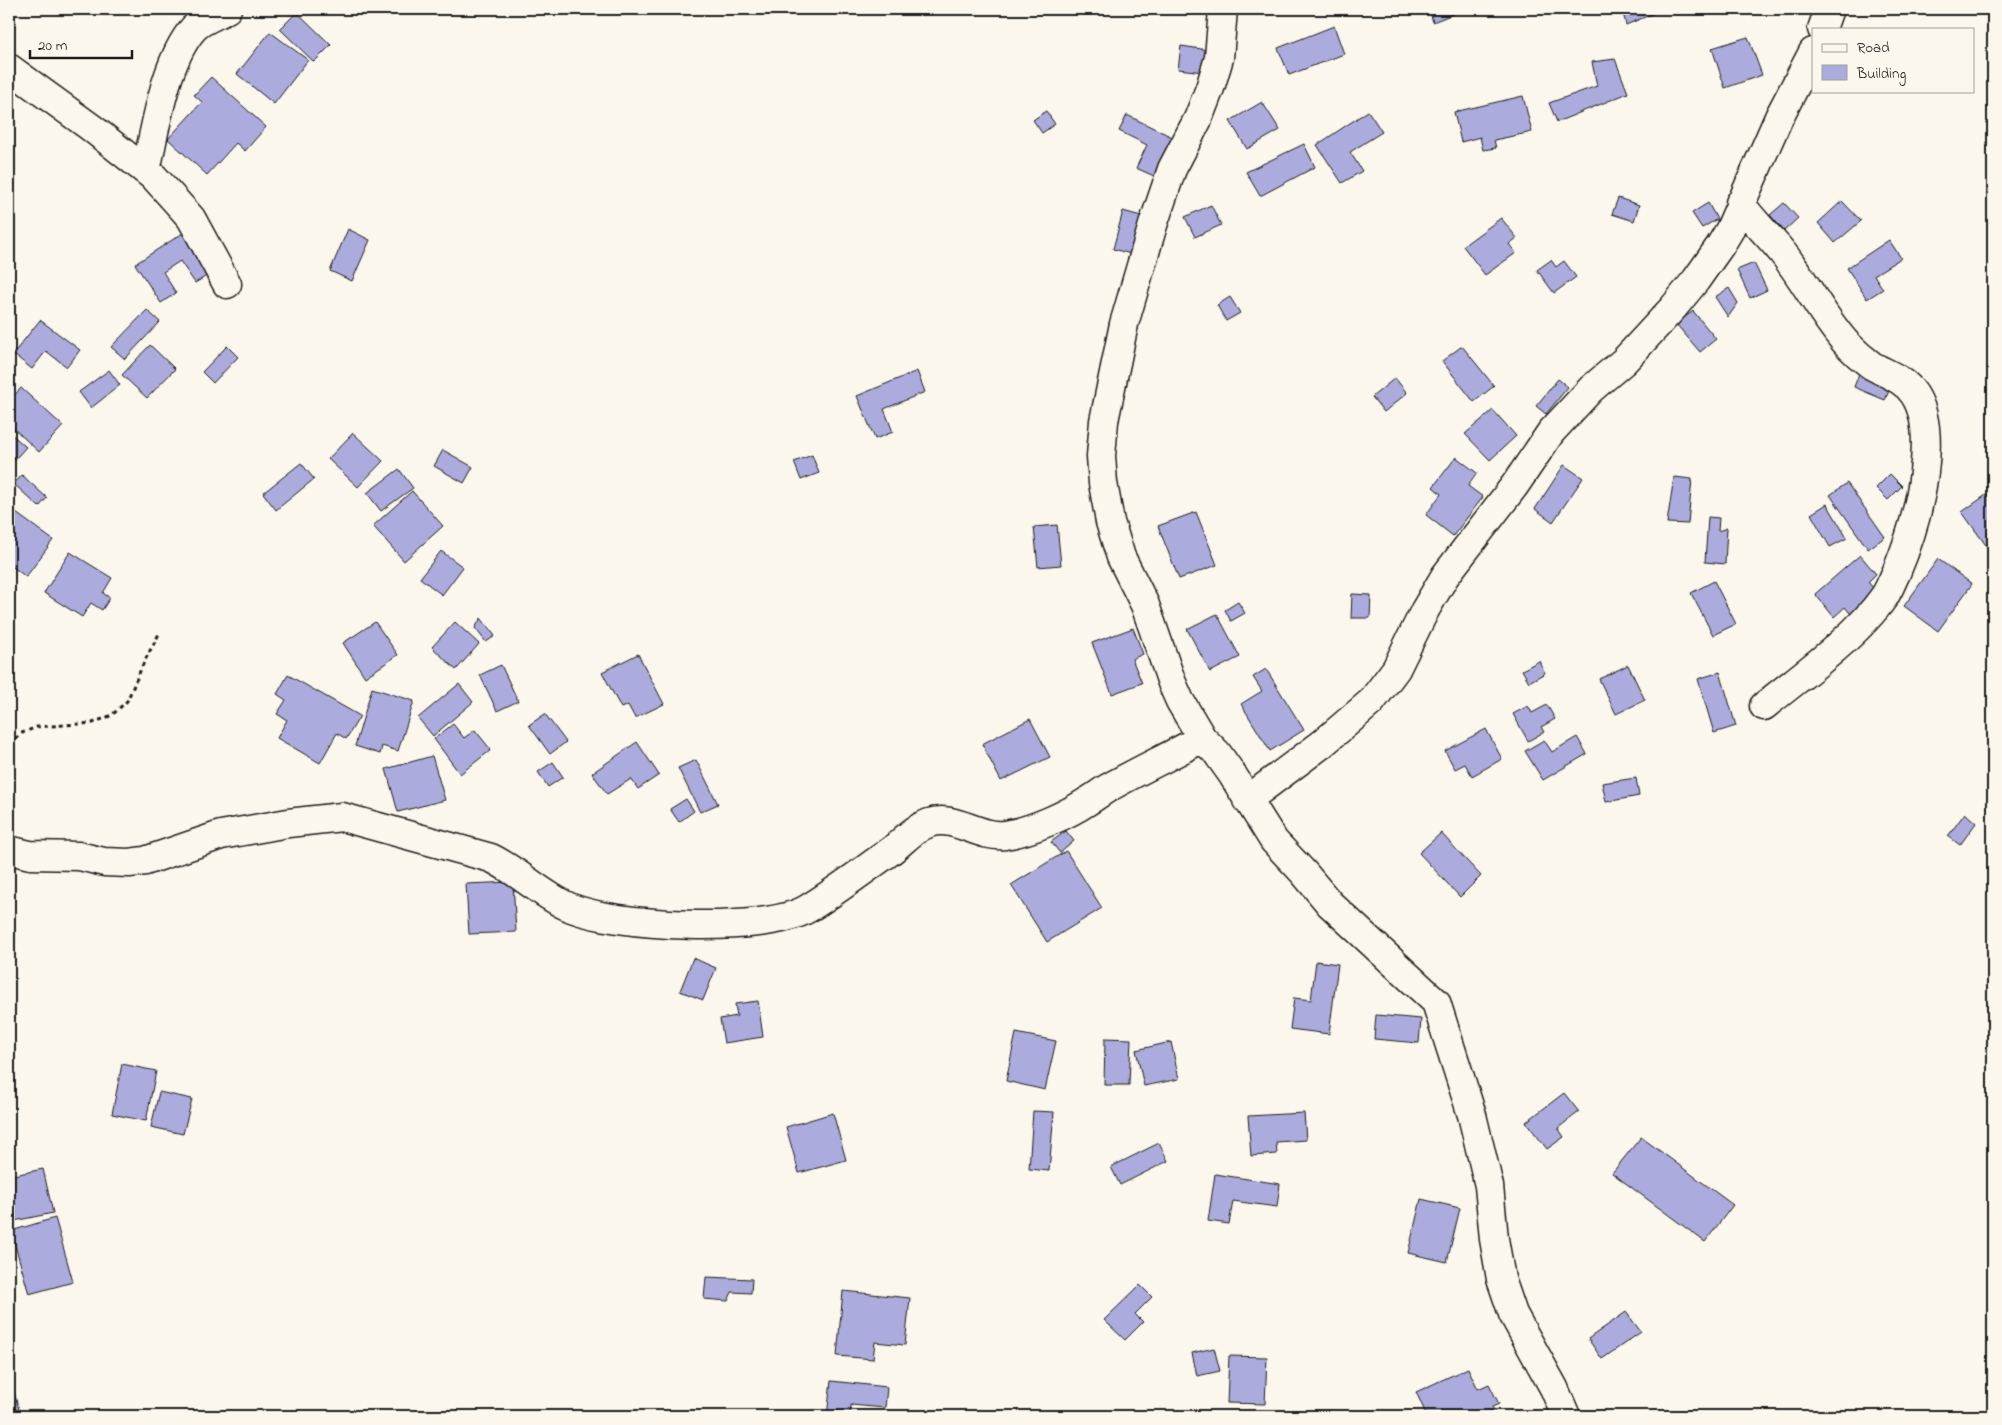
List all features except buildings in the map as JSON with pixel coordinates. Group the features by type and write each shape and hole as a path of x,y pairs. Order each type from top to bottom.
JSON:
{"street":[{"path":"146,171 166,85 177,56 195,27 227,9"},
{"path":"1223,9 1219,58 1210,88 1198,119 1172,169 1152,225 1124,324 1104,421 1101,456 1103,483 1110,522 1121,557 1145,605 1180,701 1202,738 1217,753 1232,774 1274,841 1304,872 1330,904 1436,1002 1472,1115 1489,1186 1494,1239 1501,1279 1513,1314 1554,1388 1566,1416"},
{"path":"1822,28 1830,9"},
{"path":"1247,800 1322,744 1371,702 1396,669 1425,610 1445,576 1515,485 1551,432 1591,389 1624,361 1696,280 1720,246 1764,156 1783,110 1812,54"},
{"path":"9,68 94,129 146,171 191,218 227,284"},
{"path":"1740,203 1782,253 1829,322 1848,345 1870,364 1899,379 1914,394 1921,411 1925,430 1926,458 1922,494 1914,529 1886,595 1855,630 1764,706"},
{"path":"9,850 30,855 79,856 104,862 129,863 145,860 221,835 288,823 342,817 491,858 506,865 567,906 581,911 638,921 674,924 746,923 780,919 806,910 889,852 917,828 930,823 946,821 983,834 994,835 1018,832 1049,821 1087,802 1106,789 1202,738"}],"path":[{"path":"9,744 22,733 37,727 94,723 112,715 127,701 160,632"}]}
